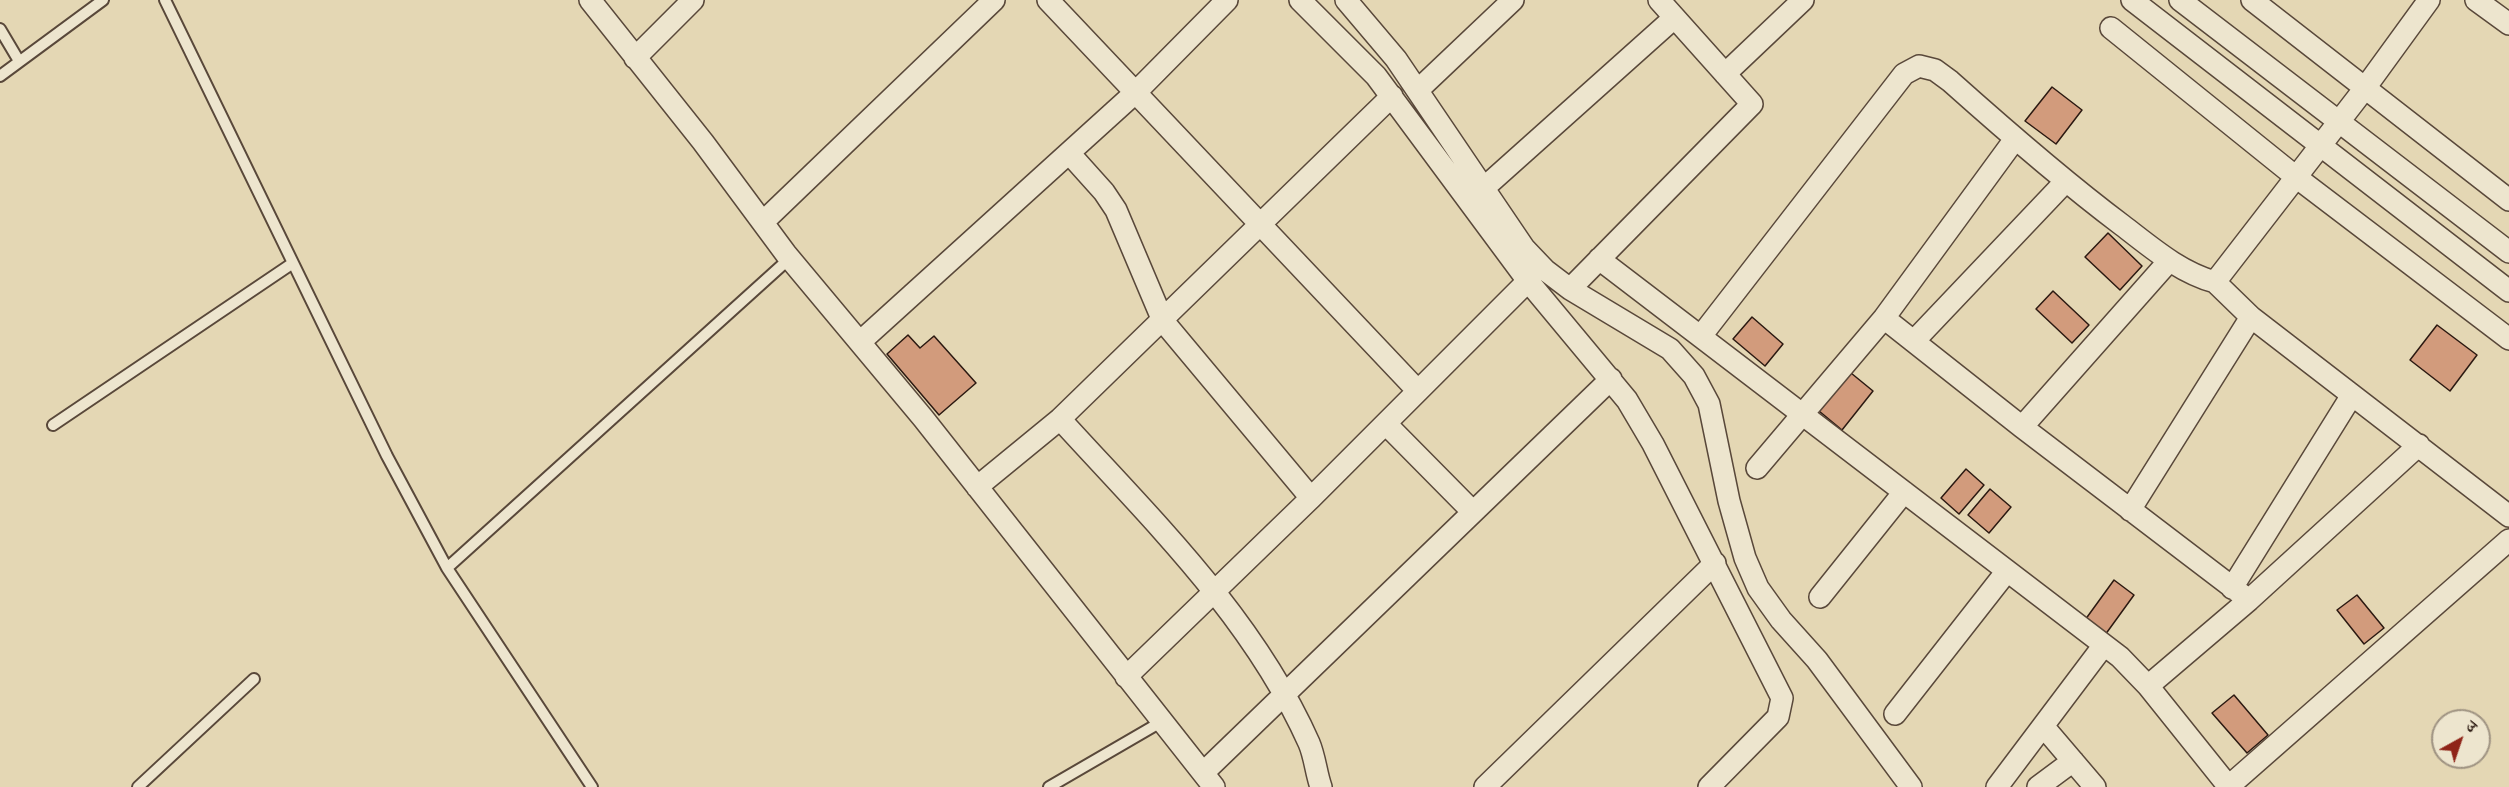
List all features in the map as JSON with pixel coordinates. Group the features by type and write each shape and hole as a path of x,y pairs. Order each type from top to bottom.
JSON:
{"street":[{"path":"590,0 790,258 977,487 1208,780 1284,694 1611,379"},
{"path":"635,58 693,0"},
{"path":"763,222 994,0"},
{"path":"1048,0 1418,391"},
{"path":"860,342 1136,92 1227,0"},
{"path":"1300,0 1359,58 1392,96 1528,281 1611,379 1653,444 1715,563 1782,698 1778,717 1709,787"},
{"path":"1346,0 1396,59 1485,187 1524,248 1545,270 1570,289 1670,349 1694,376 1709,404 1729,501 1745,558 1758,588 1781,620 1817,660 1911,787"},
{"path":"1418,90 1513,0"},
{"path":"1570,289 1752,104 1659,0"},
{"path":"2132,0 2509,291"},
{"path":"2180,0 2509,252"},
{"path":"2252,0 2509,200"},
{"path":"2215,282 2365,88 2429,0"},
{"path":"2476,0 2503,12"},
{"path":"1725,74 1792,4"},
{"path":"1485,187 1674,18"},
{"path":"2111,27 2296,177 2509,339"},
{"path":"1701,336 1904,74 1919,66 1935,70 2065,182 2169,261 2194,276 2215,282 2251,317 2509,516"},
{"path":"977,487 1060,419 1392,96"},
{"path":"1757,468 1801,413 1884,318 2015,139"},
{"path":"1069,153 1104,192 1116,210 1163,321 1311,498"},
{"path":"1914,341 2065,182"},
{"path":"1599,259 2104,645 2148,686 2228,787 2509,540"},
{"path":"2022,427 2169,261"},
{"path":"1126,677 1311,498 1528,281"},
{"path":"2130,510 2251,317"},
{"path":"1884,318 2240,594"},
{"path":"2240,594 2352,395"},
{"path":"1060,419 1215,590 1284,694 1310,745 1321,787"},
{"path":"1386,424 1473,512"},
{"path":"2148,686 2240,594 2419,445"},
{"path":"1820,597 1904,492"},
{"path":"1485,787 1715,563"},
{"path":"1895,714 2007,571"},
{"path":"1997,787 2104,645"},
{"path":"2043,726 2095,787"},
{"path":"2038,787 2073,761"}],"lane":[{"path":"0,76 103,0"},
{"path":"165,0 387,456 447,568 592,787"},
{"path":"0,29 19,61"},
{"path":"447,568 790,258"},
{"path":"53,425 293,263"},
{"path":"138,787 254,679"},
{"path":"1049,787 1161,722"}],"building":[{"path":"2052,87 2082,110 2056,144 2025,121"},
{"path":"2108,233 2142,266 2120,290 2085,257"},
{"path":"2053,291 2089,325 2072,343 2036,309"},
{"path":"1752,317 1783,344 1765,366 1733,339"},
{"path":"2437,325 2477,355 2450,391 2410,360"},
{"path":"908,335 920,348 934,336 976,383 939,415 887,354"},
{"path":"1851,373 1873,391 1842,430 1819,411"},
{"path":"1966,469 1984,485 1959,514 1941,498"},
{"path":"1990,489 2011,507 1989,533 1968,515"},
{"path":"2114,580 2134,595 2105,635 2085,620"},
{"path":"2357,595 2384,628 2364,644 2337,610"},
{"path":"2234,695 2268,735 2247,753 2212,713"}]}
